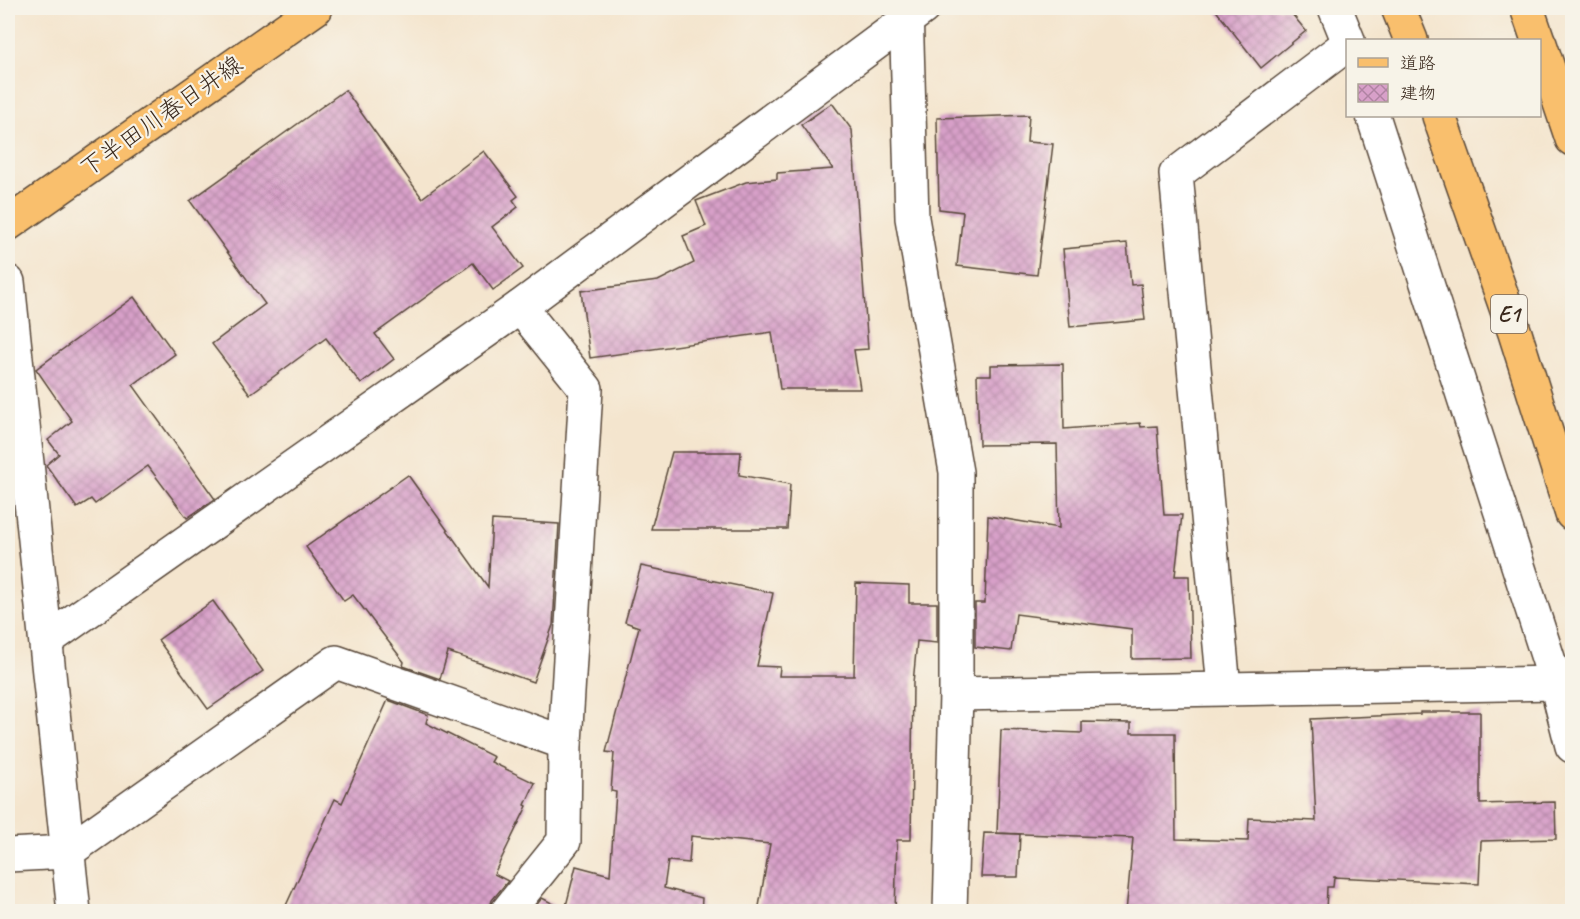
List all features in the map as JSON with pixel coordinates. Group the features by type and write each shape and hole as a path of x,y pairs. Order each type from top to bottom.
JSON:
{"main road":[{"name":"下半田川春日井線","path":"8,224 316,8"},
{"path":"1398,8 1411,39"},
{"path":"1527,8 1538,39"},
{"path":"1541,48 1572,139"},
{"name":"E1","path":"1439,117 1515,333 1572,514"}],"street":[{"path":"1335,8 1347,39"},
{"path":"46,640 520,307 912,12"},
{"path":"912,12 912,218 956,472 956,694 950,912"},
{"path":"1224,688 1176,174 1346,44"},
{"path":"1373,117 1556,683 1572,746"},
{"path":"8,282 74,912"},
{"path":"507,912 564,841 565,743 586,389 520,307"},
{"path":"8,855 67,852 336,662 565,743"},
{"path":"956,694 1556,683"}],"building":[{"path":"1214,8 1287,8 1306,31 1261,68"},
{"path":"345,90 422,198 484,151 518,196 513,200 518,207 492,227 523,268 493,290 473,263 375,334 394,359 361,384 326,338 250,394 212,344 265,304 190,201"},
{"path":"832,103 852,130 868,349 854,350 860,389 780,389 772,332 590,358 581,291 658,281 694,263 683,236 706,226 696,201 746,182 777,179 777,173 833,169 801,125"},
{"path":"1029,115 1027,142 1053,144 1037,275 957,266 963,212 939,209 937,118"},
{"path":"1127,243 1131,285 1141,284 1145,320 1070,327 1063,249"},
{"path":"134,297 175,354 133,385 215,499 187,518 148,466 95,504 91,499 77,508 46,465 59,454 48,440 72,421 36,369"},
{"path":"1063,364 1064,429 1140,423 1141,427 1157,426 1164,515 1182,515 1175,576 1189,576 1191,658 1132,659 1132,629 1016,614 1011,651 975,647 975,603 985,603 988,516 1059,528 1057,444 979,445 977,375 991,375 991,365"},
{"path":"672,452 741,452 739,475 790,484 787,529 651,529"},
{"path":"408,475 488,587 492,520 559,524 553,625 533,682 448,652 440,679 403,666 404,662 353,595 344,601 306,547"},
{"path":"641,566 773,593 757,666 780,667 779,676 854,676 856,583 909,585 909,603 937,603 937,643 917,641 913,683 911,840 897,840 895,912 758,912 770,844 691,836 689,863 668,861 664,888 702,898 701,912 531,912 542,898 565,910 576,866 610,875 616,792 611,791 614,753 606,752 639,627 625,622"},
{"path":"213,601 263,671 208,709 158,640"},
{"path":"388,700 428,715 426,723 494,757 491,762 535,783 525,805 527,806 494,874 508,881 492,900 489,912 283,912 335,799 342,803"},
{"path":"1420,712 1480,712 1480,804 1555,802 1556,839 1481,841 1479,884 1334,877 1333,887 1327,887 1326,912 1126,912 1133,838 997,833 1001,730 1082,733 1082,722 1131,723 1131,733 1175,733 1176,839 1248,841 1249,818 1316,821 1311,719 1420,714"},
{"path":"984,833 1020,834 1018,877 981,877"}]}
